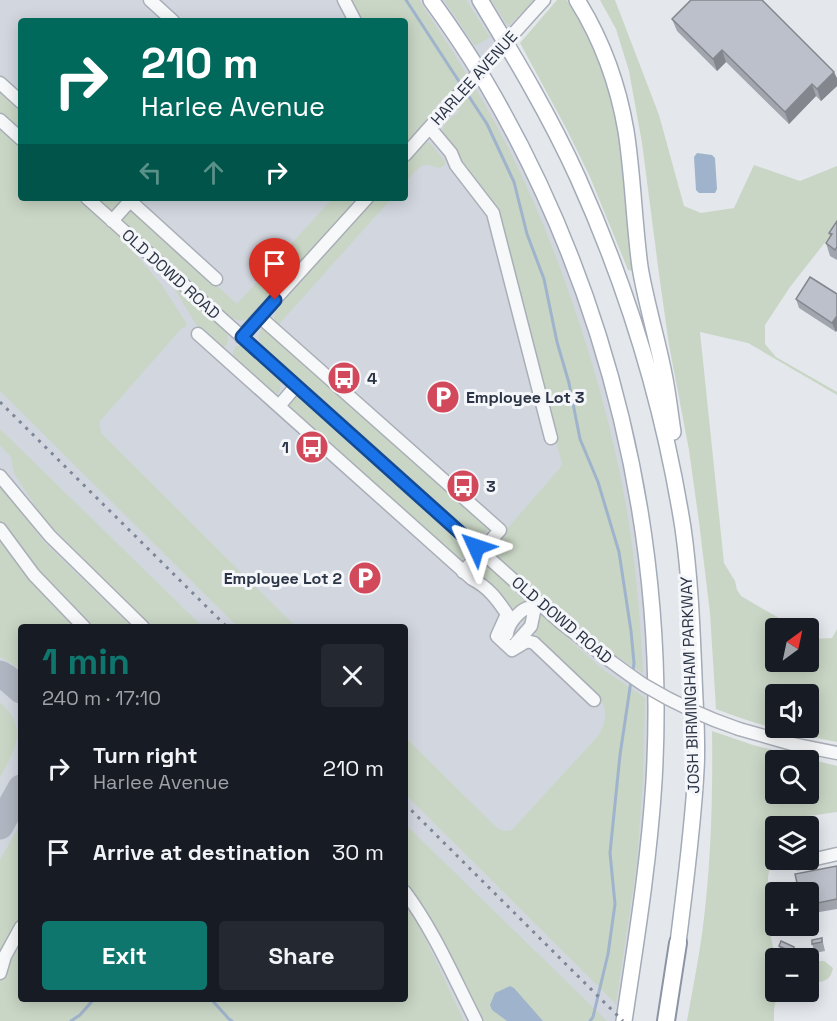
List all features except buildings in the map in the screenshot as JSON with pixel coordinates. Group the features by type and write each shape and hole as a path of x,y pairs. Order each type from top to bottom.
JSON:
{"highway":[{"path":"666,1021 678,943"},
{"path":"671,1021 678,943"}],"main road":[{"name":"JOSH BIRMINGHAM PARKWAY","path":"431,0 484,79 509,123 560,230 584,290 597,331 631,456 645,542 652,606 655,649 655,724 654,779 647,865 624,1021"},
{"name":"JOSH BIRMINGHAM PARKWAY","path":"480,0 515,57 578,177 611,257 637,332 658,408 683,531 692,612 696,768 691,836 678,943"},
{"path":"578,0 597,33 607,57 626,131 639,258 666,385 683,531"}],"street":[{"path":"150,0 170,18"},
{"path":"344,0 353,18"},
{"name":"HARLEE AVENUE","path":"408,153 543,0"},
{"path":"0,83 18,99"},
{"path":"0,120 18,136"},
{"path":"428,130 451,153 456,165 493,213 551,438"},
{"name":"OLD DOWD ROAD","path":"90,201 479,549 534,606 643,684 712,720 792,744 837,753"},
{"path":"112,221 127,201"},
{"path":"130,201 216,279"},
{"path":"242,337 364,201"},
{"path":"260,317 497,528 461,570"},
{"path":"198,334 461,570 489,591 507,614 497,636 508,642 517,643 531,626 534,606"},
{"path":"277,404 294,384"},
{"path":"0,476 50,536 140,624"},
{"path":"0,529 34,575 81,624"},
{"path":"508,642 534,606"},
{"path":"508,642 531,641 594,700"},
{"path":"819,858 837,854"},
{"path":"408,896 476,1021"},
{"path":"0,973 5,956 18,932"}],"shaded area":[{"path":"0,0 544,0 480,72 560,230 639,499 655,735 624,1021 0,1021"}],"green space":[{"path":"350,0 419,0 484,104 531,197 556,256 577,316 596,377 614,448 632,545 643,673 584,635 493,554 492,548 499,538 562,464 501,217 491,200 442,135 445,124 459,112 448,94 437,105 435,113 408,143 408,18 359,18"},
{"path":"444,0 466,0 490,37 475,46"},
{"path":"491,0 535,0 508,26"},
{"path":"557,0 567,0 586,30 600,58 618,117 635,269 633,271 628,270 590,177 520,43"},
{"path":"600,0 615,0 659,115 684,206 701,213 734,208 754,165 800,181 837,166 837,227 790,287 765,325 765,344 776,357 837,392 837,395 748,343 700,332 724,563 741,596 779,618 765,618 765,672 819,672 819,639 832,638 837,629 837,742 816,738 819,738 819,684 765,684 765,725 716,709 710,613 699,522 689,450 669,345 642,143 629,71 616,29"},
{"path":"0,90 18,106 18,129 0,113"},
{"path":"0,128 18,144 18,201 81,201 121,237 161,284 187,324 100,421 102,434 293,624 235,624 0,391"},
{"path":"430,143 445,161 445,165 440,168 430,165 422,166 408,180 408,162 423,144"},
{"path":"97,201 123,201 237,304 330,201 352,201 352,204 254,315 242,321 228,317"},
{"path":"372,201 389,201 278,325 274,318 276,310"},
{"path":"173,286 226,332 228,340 224,348 195,323"},
{"path":"262,327 486,526 488,529 483,535 479,537 469,534 262,348 258,337"},
{"path":"238,345 244,347 280,380 279,393 273,394 235,361 233,352"},
{"path":"295,395 463,544 466,551 464,557 459,560 286,407 286,401"},
{"path":"0,429 200,624 149,624 37,509 14,473 11,457 0,445"},
{"path":"0,478 22,513 45,543 129,624 18,624 18,667 0,657"},
{"path":"480,561 483,562 601,668 645,698 643,778 637,862 616,1004 408,797 408,740 496,827 504,831 512,830 598,736 604,724 605,709 596,693 524,623 496,587 486,579 474,574 474,569"},
{"path":"0,703 9,712 17,730 14,748 0,777"},
{"path":"712,731 773,750 765,750 765,804 819,804 819,762 837,766 837,812 808,816 765,816 765,870 769,870 768,882 765,882 765,936 771,936 773,948 765,948 765,1002 776,1002 774,1021 687,1021 705,909 711,833"},
{"path":"408,827 607,1021 482,1021 419,900 408,886"},
{"path":"18,828 18,1002 408,1002 408,907 464,1021 0,1021 0,860"},
{"path":"819,961 824,961 833,968 825,981 819,982"}],"water":[{"path":"697,153 712,155 715,158 717,189 715,193 699,193 696,190 694,157"},
{"path":"510,986 543,1021 507,1021 492,1010 490,1005 495,993"}],"waterway":[{"path":"406,0 462,86"},
{"path":"466,92 487,124 514,182 527,234 544,279 580,439 598,482 619,552 631,631 633,671"},
{"path":"590,1021 593,1017 608,954 615,904 610,853 620,755 631,681"},
{"path":"71,1021 91,1002"},
{"path":"214,1002 232,1021"}],"taxiway":[{"path":"0,674 18,687"},
{"path":"0,826 18,793"}],"railway":[{"path":"0,402 224,624"},
{"path":"408,807 623,1021"}],"place":[{"name":"4","path":"344,378"},
{"name":"Employee Lot 3","path":"443,397"},
{"name":"1","path":"312,447"},
{"name":"3","path":"463,486"},
{"name":"Employee Lot 2","path":"365,578"}],"route":[{"path":"275,300 242,337 476,547"}]}
